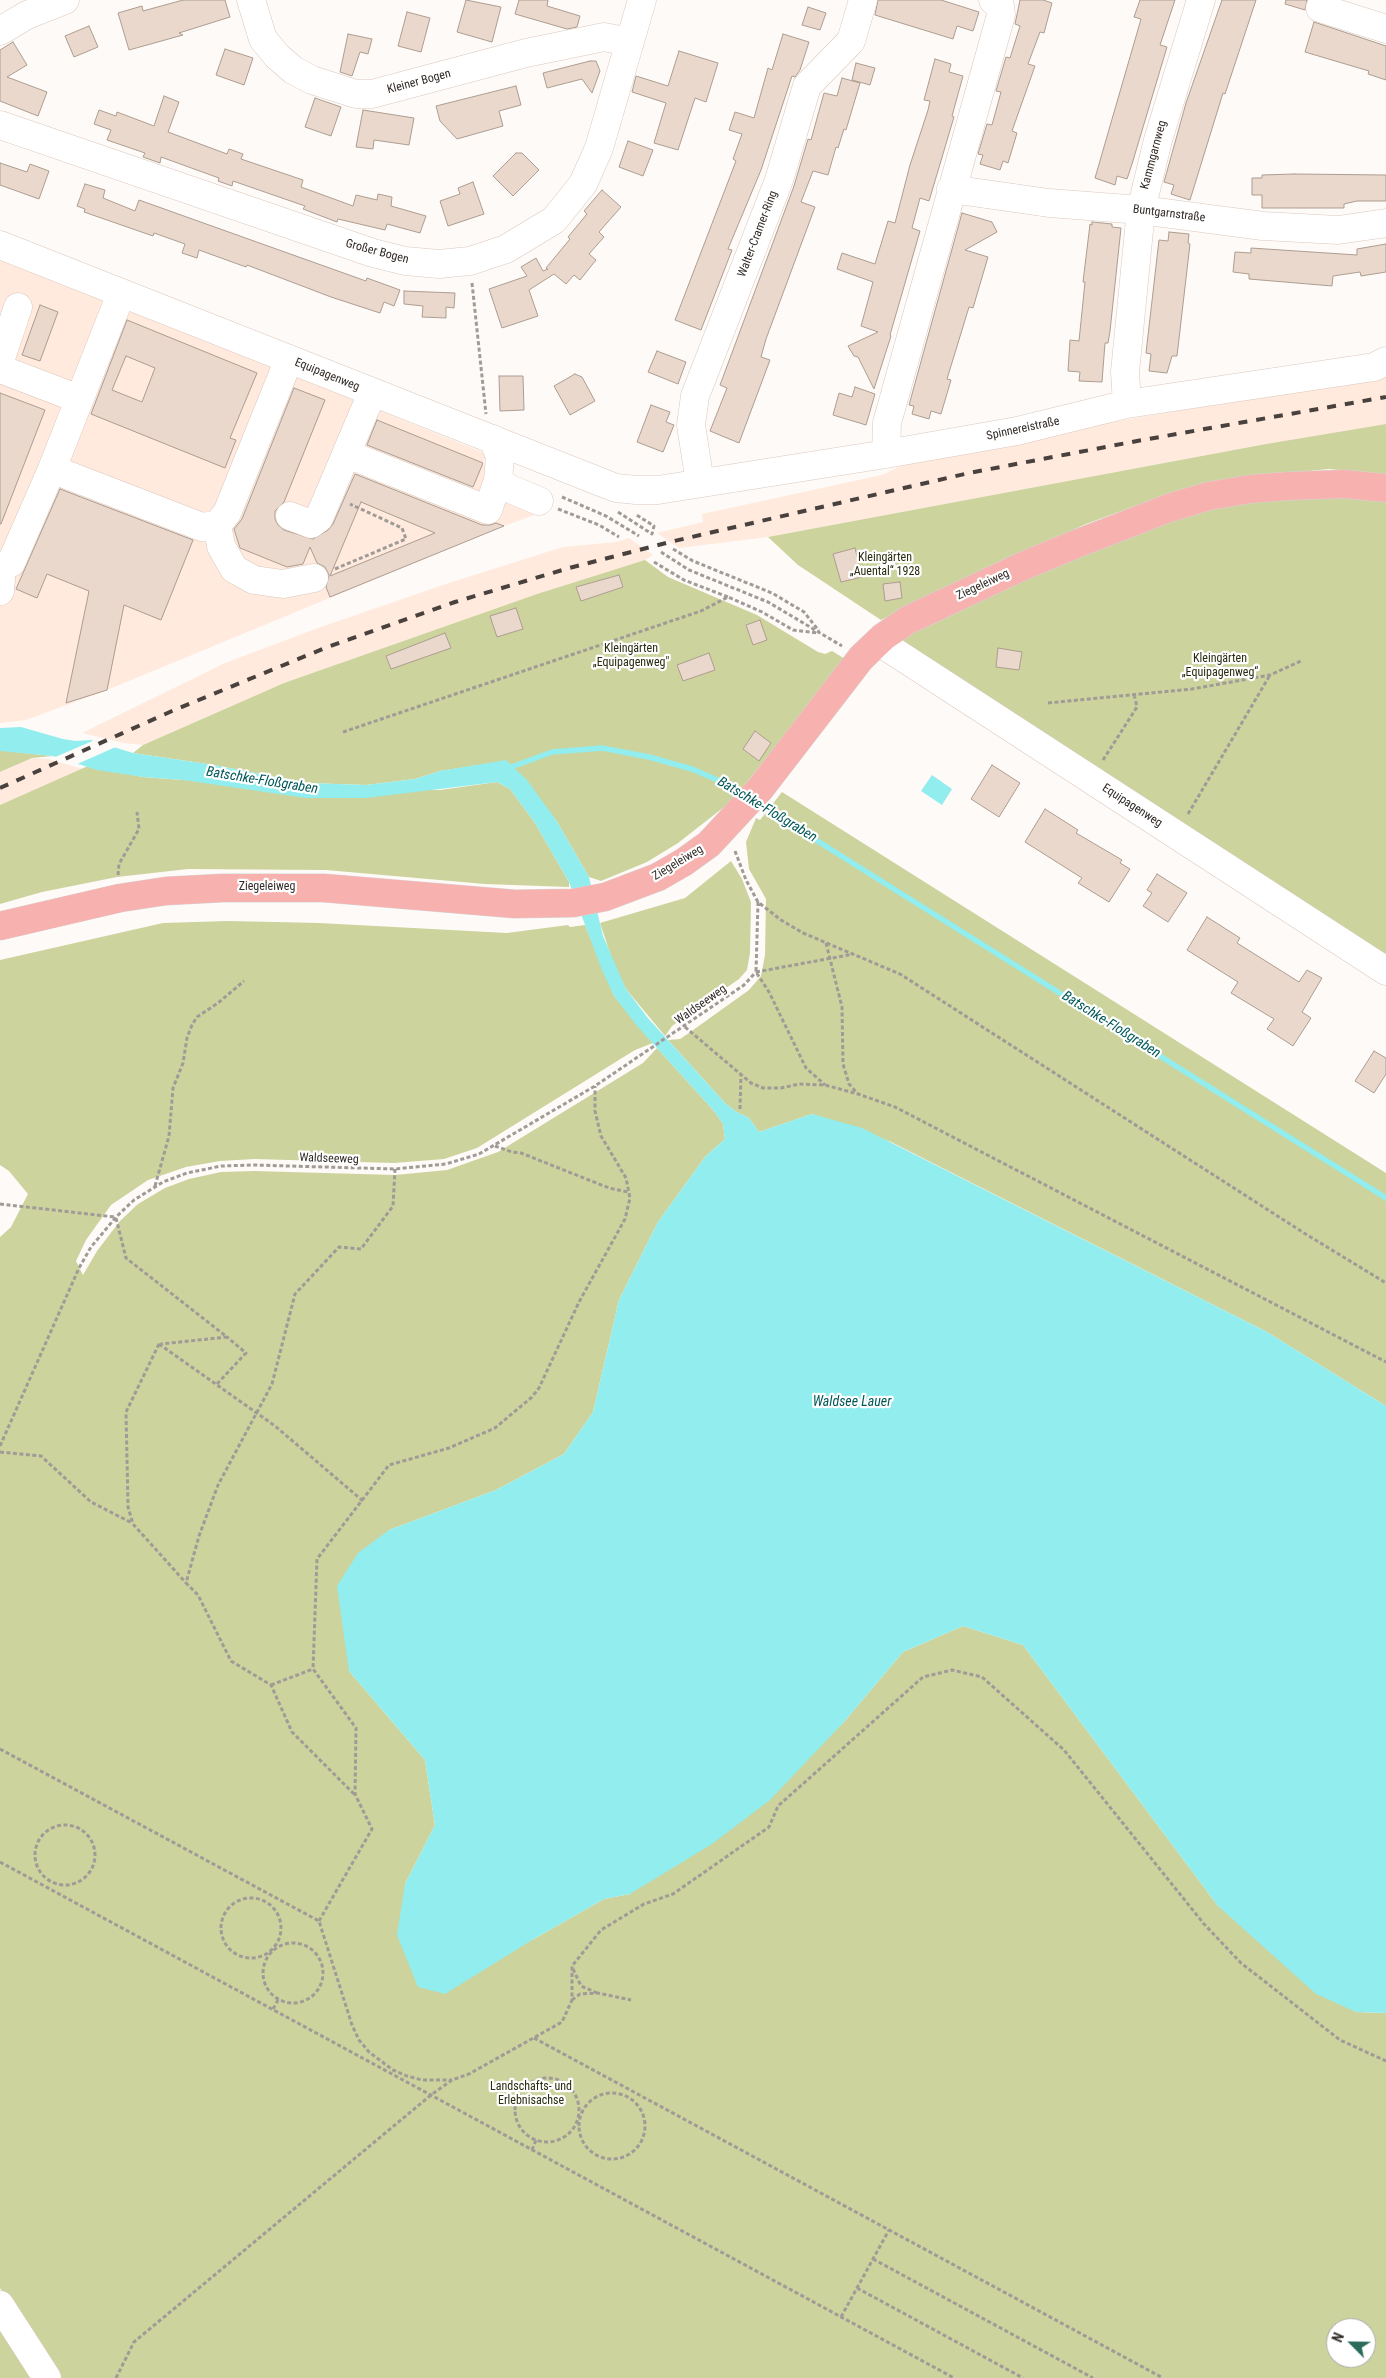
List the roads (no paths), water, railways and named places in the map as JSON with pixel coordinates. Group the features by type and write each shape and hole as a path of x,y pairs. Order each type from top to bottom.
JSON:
{"main road":[{"name":"Ziegeleiweg","path":"0,926 120,898 166,891 276,886 334,888 515,904 573,903 605,897 644,883 684,862 709,844 752,799 861,658 883,637 908,620 1023,566 1130,522 1209,496 1250,489 1289,486 1344,484 1386,488"}],"street":[{"path":"0,31 28,15 65,0"},
{"name":"Kleiner Bogen","path":"251,0 263,39 277,56 293,70 312,80 356,94 372,94 526,53 604,37 630,42"},
{"name":"Großer Bogen","path":"0,125 373,253 405,261 439,264 470,261 506,249 554,220 583,184 599,148 642,0"},
{"name":"Walter-Cramer-Ring","path":"700,483 691,425 695,396 779,180 807,86 851,42 863,0"},
{"name":"Kammgarnweg","path":"1126,404 1125,372 1141,210 1158,140 1201,0"},
{"path":"886,454 887,423 951,188 1001,15 1000,2"},
{"path":"1320,8 1386,29"},
{"name":"Buntgarnstraße","path":"951,188 1048,203 1141,210 1263,226 1338,230 1386,223"},
{"name":"Equipagenweg","path":"0,245 372,393 490,428 616,488 658,490"},
{"path":"1,575 11,562 52,469 121,294"},
{"path":"18,307 1,358 1,371 78,399"},
{"path":"52,469 202,528 217,525 227,513 289,360"},
{"name":"Spinnereistraße","path":"658,490 1017,431 1126,404 1374,367 1386,361"},
{"path":"290,516 311,524 319,518 372,393"},
{"path":"347,454 488,510 498,480 500,457 490,428"},
{"path":"498,480 508,488 546,497"},
{"path":"217,525 221,546 234,569 254,580 282,584 314,578"},
{"name":"Equipagenweg","path":"883,637 888,647 1386,971"},
{"path":"0,2305 47,2378"}],"water":[{"name":"Waldsee Lauer","path":"21,727 63,739 76,741 91,740 133,753 214,765 307,783 366,785 415,779 440,771 506,760 527,780 556,820 589,877 603,936 626,989 647,1017 725,1103 749,1118 759,1132 812,1114 862,1128 1267,1332 1386,1406 1386,2013 1356,2012 1316,1994 1218,1906 1023,1645 963,1626 903,1652 843,1723 770,1800 712,1844 630,1894 604,1899 532,1940 445,1994 418,1987 397,1935 405,1884 435,1825 425,1760 349,1671 337,1586 358,1553 389,1530 496,1490 564,1454 593,1412 619,1300 658,1222 705,1157 725,1139 723,1124 714,1111 637,1026 614,996 602,970 569,882 535,823 510,789 497,782 366,798 306,798 183,780 143,777 97,770 53,756 0,751 0,728"},
{"path":"932,775 952,789 942,805 921,791"}],"waterway":[{"name":"Batschke‐Floßgraben","path":"506,769 552,752 602,748 649,757 692,769 734,787 745,795"},
{"name":"Batschke‐Floßgraben","path":"757,803 1386,1198"}],"railway":[{"path":"0,788 172,711 325,648 455,602 569,568 670,542 969,473 1386,397"}],"park label":[{"name":"Kleingärten „Auental“ 1928","path":"885,565"},
{"name":"Kleingärten „Equipagenweg\"","path":"631,656"},
{"name":"Kleingärten „Equipagenweg“","path":"1220,666"},
{"name":"Landschafts- und Erlebnisachse","path":"531,2094"}]}
